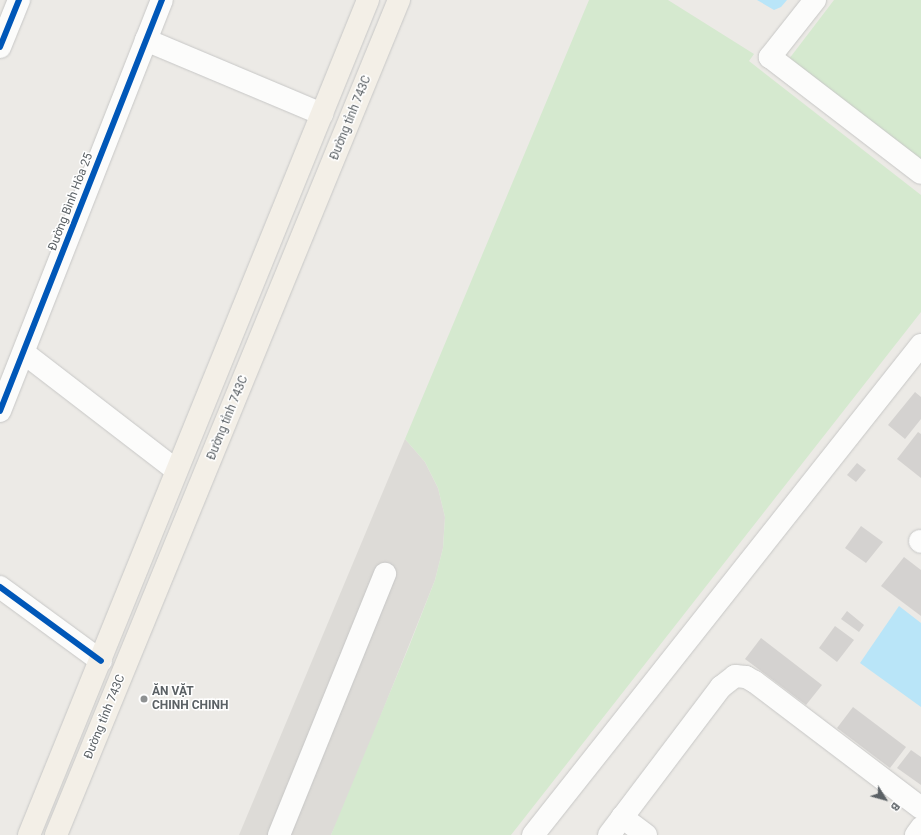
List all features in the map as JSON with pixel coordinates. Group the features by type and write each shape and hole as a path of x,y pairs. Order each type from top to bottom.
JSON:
{"main road":[{"name":"Đường tỉnh 743C","path":"29,835 101,661 176,470 368,0"},
{"name":"Đường tỉnh 743C","path":"56,835 399,0"}],"street":[{"path":"0,47 19,0"},
{"name":"Đường Bình Hòa 25","path":"0,411 162,0"},
{"path":"815,0 770,57 921,173"},
{"path":"146,40 322,114"},
{"path":"532,835 919,350"},
{"path":"24,353 176,470"},
{"path":"279,835 385,574"},
{"path":"0,587 101,661"},
{"path":"609,835 721,687 735,676 746,677 755,682 921,808"},
{"path":"622,818 646,835"},
{"path":"916,835 921,828"}],"shaded area":[{"path":"405,439 425,462 438,488 445,517 443,548 435,580 345,805 331,835 239,835"}],"green space":[{"path":"589,0 668,0 754,54 749,61 921,195 921,312 511,835 331,835 435,580 443,548 445,517 438,488 425,462 405,439"},
{"path":"834,0 921,0 921,160 789,59"}],"water":[{"path":"757,0 787,0 781,7 774,10"},
{"path":"899,606 921,623 921,707 860,663"}],"building":[{"path":"915,392 921,397 921,419 905,439 888,425"},
{"path":"918,432 921,434 921,478 897,459"},
{"path":"857,463 866,470 856,482 847,475"},
{"path":"861,526 883,542 866,563 845,548"},
{"path":"904,557 921,570 921,616 881,586"},
{"path":"847,611 864,625 859,632 841,619"},
{"path":"835,626 854,640 837,662 819,648"},
{"path":"761,638 822,685 806,705 745,659"},
{"path":"853,707 906,747 890,768 837,728"},
{"path":"911,750 921,757 921,785 897,768"}],"cycle path":[{"path":"0,47 19,0"},
{"path":"0,411 162,0"},
{"path":"0,587 101,661"}],"place":[{"name":"ĂN VẶT CHINH CHINH","path":"144,699"}]}
